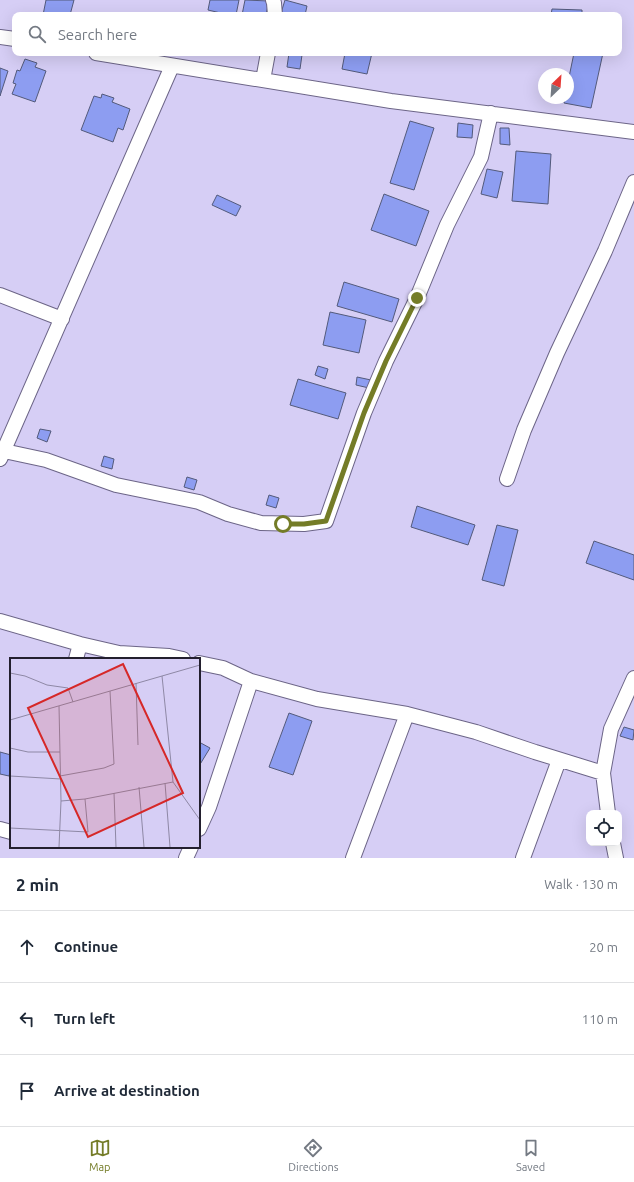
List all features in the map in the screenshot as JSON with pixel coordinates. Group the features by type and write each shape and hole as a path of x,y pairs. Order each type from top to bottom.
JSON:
{"street":[{"path":"273,0 274,12"},
{"path":"0,37 12,39"},
{"path":"114,56 391,101 634,132"},
{"path":"263,80 267,56"},
{"path":"172,66 2,455 46,460 116,485 199,502 228,514 261,523 304,524 326,521 364,413 386,361 417,298 447,226 480,157 491,114"},
{"path":"507,479 524,430 605,251 634,182"},
{"path":"0,295 62,319"},
{"path":"0,621 80,644 119,653 169,656 178,658"},
{"path":"76,658 80,644"},
{"path":"200,663 223,668 252,681 317,699 407,714 476,732 603,773"},
{"path":"608,810 603,773 611,729 634,678"},
{"path":"200,827 209,807 252,681"},
{"path":"353,858 407,714"},
{"path":"523,858 560,760"},
{"path":"0,829 10,832"},
{"path":"614,846 616,858"},
{"path":"186,858 191,848"}],"building":[{"path":"46,0 74,0 71,12 44,12"},
{"path":"210,0 239,0 237,12 216,12 208,10"},
{"path":"245,0 269,1 267,12 243,12"},
{"path":"285,0 307,6 306,12 281,12"},
{"path":"552,9 582,10 582,12 552,12"},
{"path":"289,56 302,56 300,69 287,67"},
{"path":"344,56 371,56 367,74 342,69"},
{"path":"573,56 602,56 591,108 569,104 574,104 574,68 571,68"},
{"path":"25,59 37,63 35,67 46,71 35,102 12,94 16,84 13,83 17,70 20,71"},
{"path":"0,68 8,71 0,96"},
{"path":"102,94 114,98 112,102 130,109 123,130 118,128 113,142 81,130 94,96 101,98"},
{"path":"410,121 434,128 414,190 390,183"},
{"path":"458,123 473,125 472,138 457,137"},
{"path":"500,128 509,128 510,145 500,144"},
{"path":"516,151 551,154 548,204 512,201"},
{"path":"487,169 503,172 497,198 481,194"},
{"path":"384,194 429,211 416,246 371,230"},
{"path":"217,195 241,206 236,216 212,205"},
{"path":"344,282 399,299 392,322 337,306"},
{"path":"330,312 366,320 359,353 323,345"},
{"path":"318,366 328,369 325,379 315,375"},
{"path":"357,377 371,380 369,388 356,385"},
{"path":"298,379 346,393 338,419 290,405"},
{"path":"40,429 51,431 47,442 37,438"},
{"path":"104,456 114,459 112,469 101,466"},
{"path":"187,477 197,480 194,490 184,487"},
{"path":"269,495 279,498 276,508 266,505"},
{"path":"417,506 475,525 468,545 411,527"},
{"path":"497,525 518,530 504,586 482,580"},
{"path":"594,541 634,555 634,580 586,563"},
{"path":"289,713 312,721 293,775 269,767"},
{"path":"624,727 634,730 633,740 620,736"},
{"path":"200,743 210,748 200,764"},
{"path":"0,752 10,755 10,772 9,776 0,774"}],"route":[{"path":"283,524 304,524 326,521 364,413 386,361 417,298"}]}
